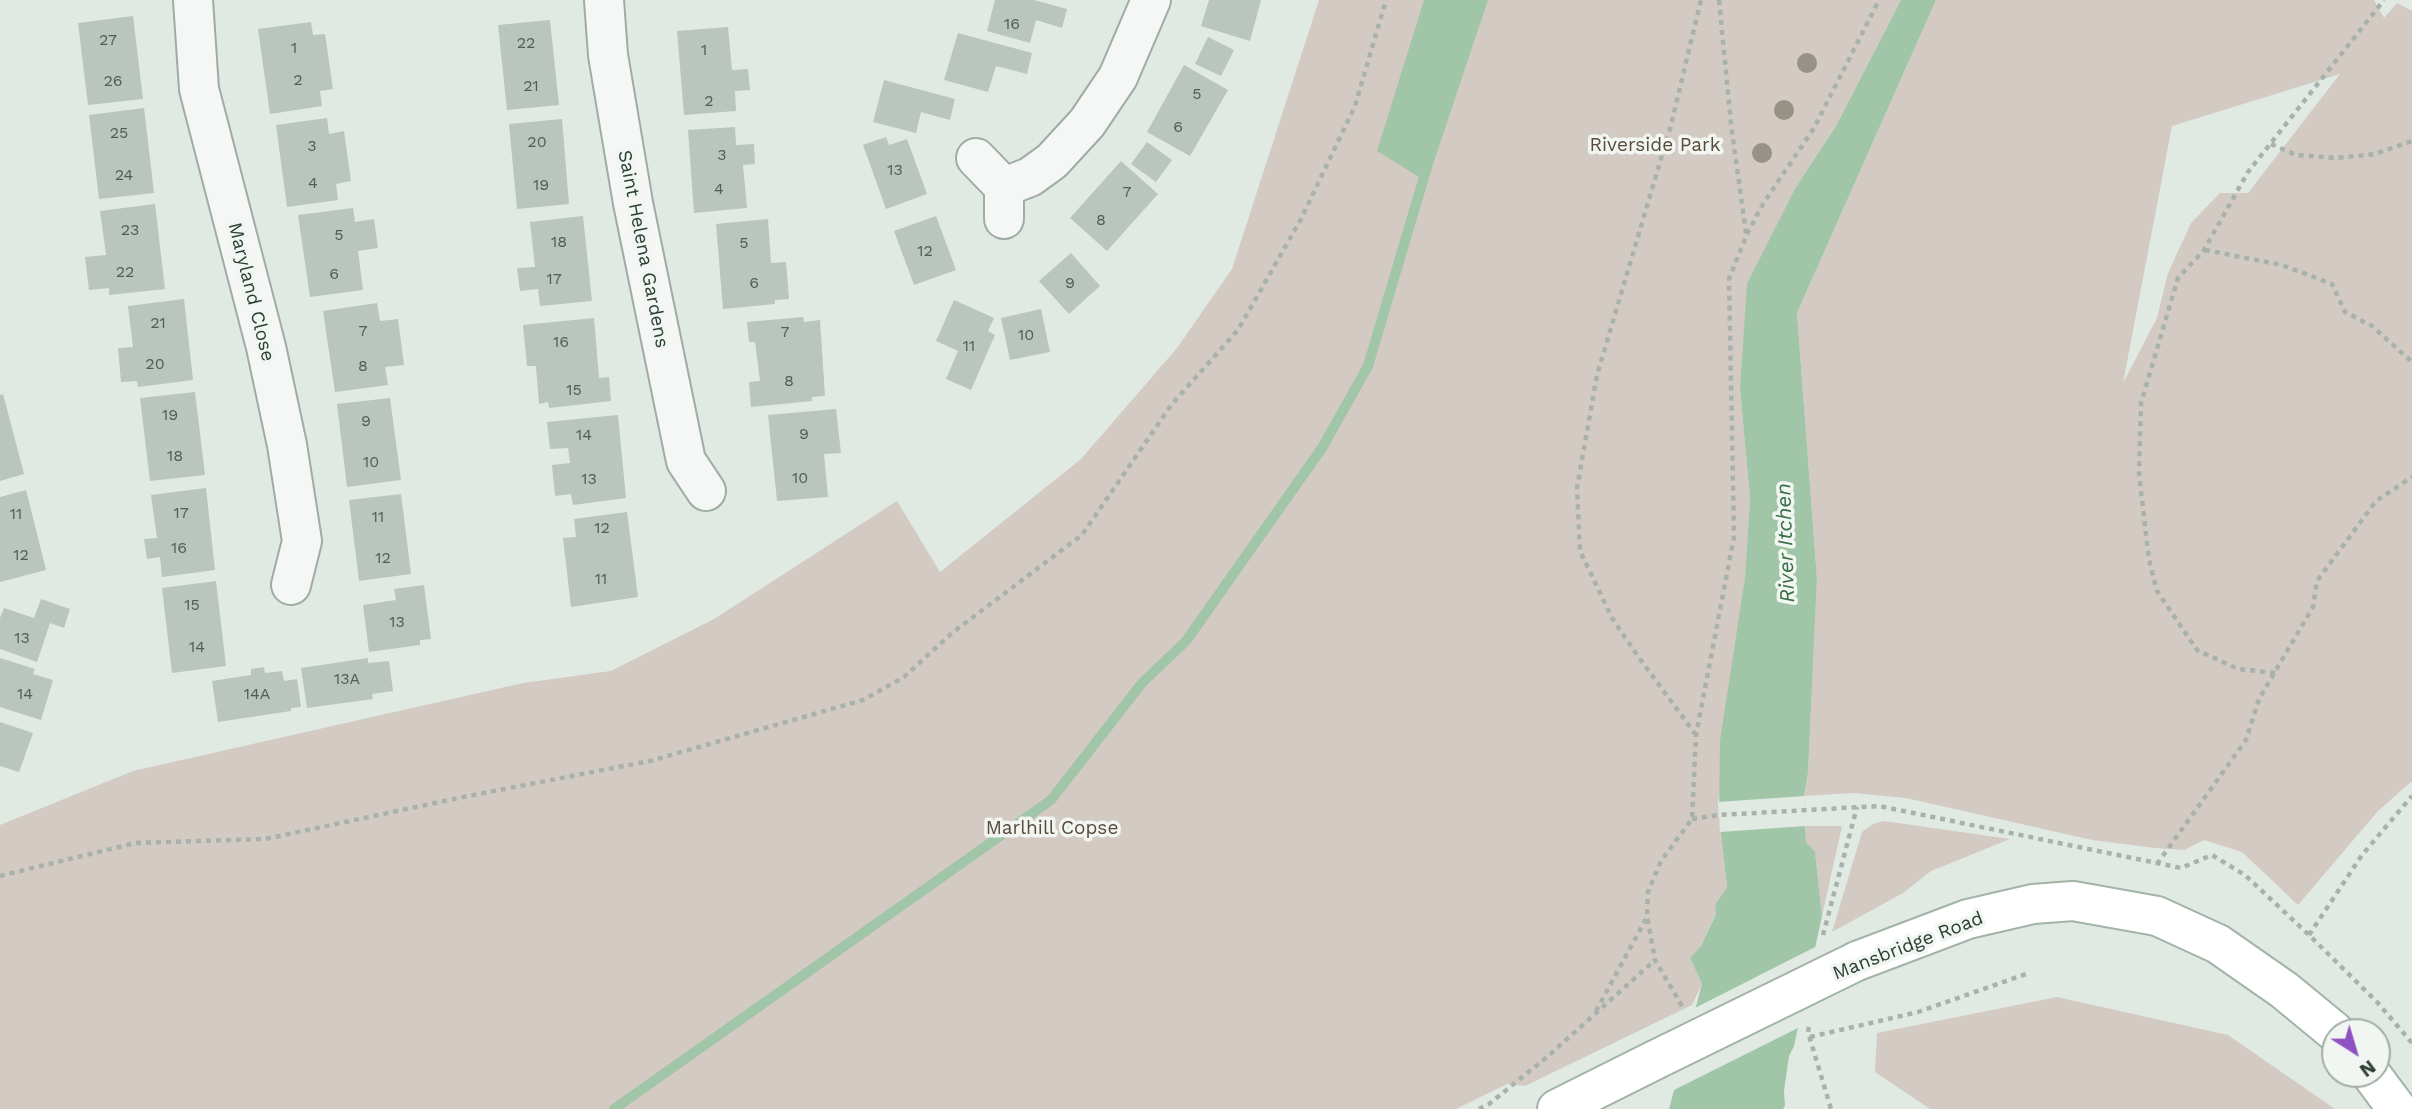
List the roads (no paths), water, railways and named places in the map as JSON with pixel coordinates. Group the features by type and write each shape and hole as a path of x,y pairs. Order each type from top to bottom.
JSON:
{"main road":[{"name":"Mansbridge Road","path":"1557,1109 1857,961 1968,919 2033,904 2073,901 2157,916 2218,944 2284,990 2321,1020"},
{"path":"2381,1088 2397,1109"}],"street":[{"name":"Maryland Close","path":"193,0 200,89 266,347 287,445 302,541 291,584"},
{"name":"Saint Helena Gardens","path":"604,0 608,55 633,203 683,447 686,461 706,491"},
{"path":"976,158 1004,203 1030,177 1052,161 1087,124 1118,77 1152,0"}],"water":[{"path":"1424,0 1488,0 1427,182 1377,151"},
{"name":"River Itchen","path":"1901,0 1936,0 1797,313 1817,579 1808,773 1804,796 1806,842 1815,852 1822,916 1794,1046 1789,1056 1784,1091 1785,1106 1783,1109 1669,1109 1702,984 1690,958 1701,946 1716,914 1715,905 1727,887 1719,815 1720,741 1745,578 1750,498 1740,389 1747,284 1796,187 1836,126"}],"waterway":[{"path":"614,1109 1051,800 1142,683 1186,641 1322,448 1368,366 1427,167"}],"park label":[{"name":"Riverside Park","path":"1655,145"},
{"name":"Marlhill Copse","path":"1052,828"}]}
